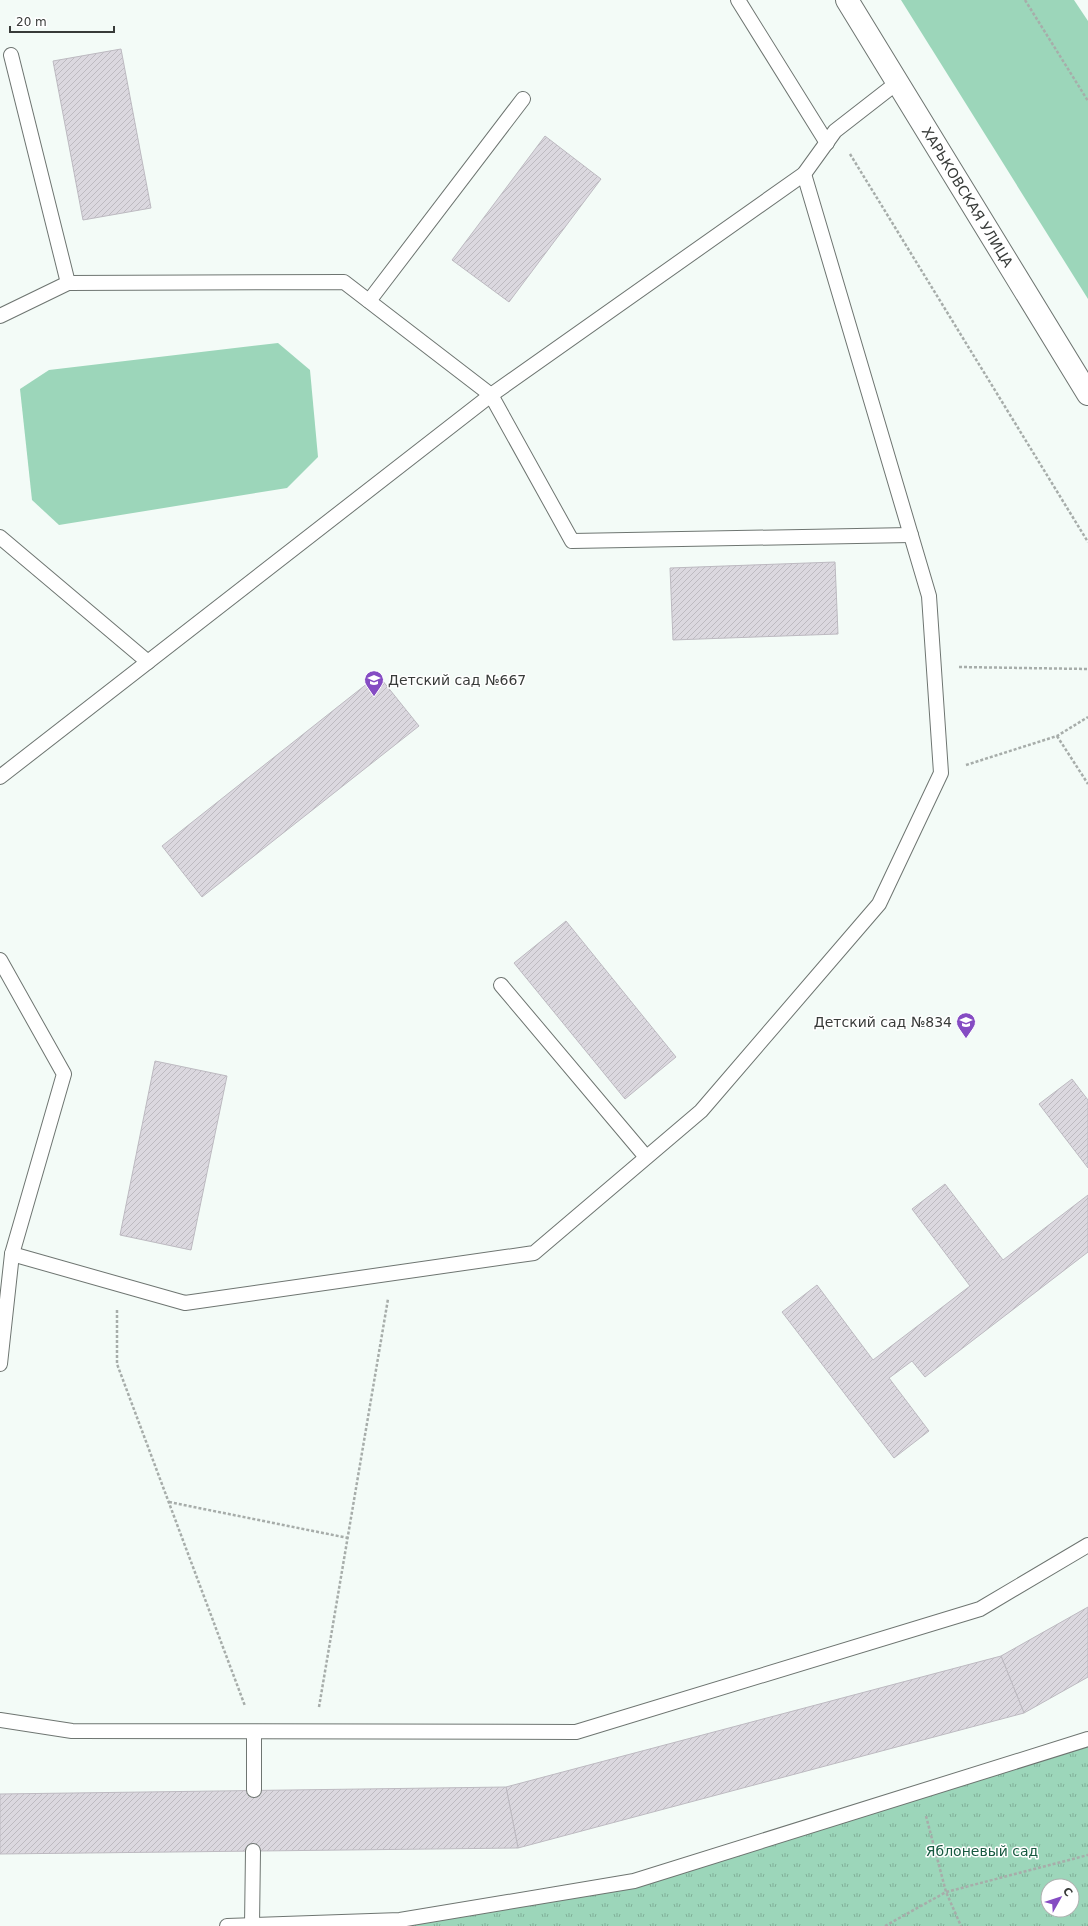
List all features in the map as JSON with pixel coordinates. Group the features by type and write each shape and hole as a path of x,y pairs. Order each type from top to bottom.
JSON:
{"street":[{"name":"ХАРЬКОВСКАЯ УЛИЦА","path":"847,0 1088,394"}],"lane":[{"path":"738,0 827,143"},
{"path":"11,55 68,283"},
{"path":"0,777 491,395 804,174 835,131 898,82"},
{"path":"369,301 523,99"},
{"path":"12,1254 185,1303 534,1253 701,1111 879,904 941,773 929,596 804,174"},
{"path":"0,316 68,283 344,282 491,395 572,541 911,535"},
{"path":"0,537 148,662"},
{"path":"0,960 64,1074 12,1254 0,1364"},
{"path":"501,985 646,1157"},
{"path":"0,1720 72,1731 576,1732 980,1609 1088,1545"},
{"path":"254,1732 254,1790"},
{"path":"227,1926 400,1920 634,1881 1088,1739"},
{"path":"252,1925 253,1851"}],"path":[{"path":"1025,0 1088,101"},
{"path":"835,131 1088,542"},
{"path":"934,667 1088,670"},
{"path":"941,773 1057,736 1088,717"},
{"path":"1057,736 1088,784"},
{"path":"314,1732 393,1273"},
{"path":"117,1284 118,1364 254,1732"},
{"path":"169,1502 348,1538"},
{"path":"920,1792 946,1892 961,1926"},
{"path":"885,1926 946,1892 1088,1855"}],"green space":[{"path":"901,0 1074,0 1088,21 1088,299"},
{"path":"278,343 310,370 318,457 287,488 59,525 32,500 20,389 49,370"},
{"name":"Яблоневый сад","path":"1088,1739 1088,1926 273,1926 400,1920 634,1881"}],"building":[{"path":"121,49 151,208 83,220 53,61"},
{"path":"545,136 601,179 509,302 452,260"},
{"path":"835,562 838,634 673,640 670,568"},
{"path":"378,675 419,726 202,897 162,846"},
{"path":"566,921 676,1057 625,1099 514,963"},
{"path":"155,1061 227,1076 191,1250 120,1235"},
{"path":"1072,1079 1088,1100 1088,1168 1039,1104"},
{"path":"945,1184 1003,1260 1088,1195 1088,1252 925,1377 912,1361 889,1378 929,1431 894,1458 782,1312 817,1285 873,1360 970,1286 912,1209"},
{"path":"1088,1607 1088,1677 1024,1713 1001,1656"},
{"path":"1001,1656 1024,1713 518,1848 506,1787"},
{"path":"506,1787 518,1848 0,1854 0,1794"}],"place":[{"name":"Детский сад №667","path":"374,697"},
{"name":"Детский сад №834","path":"966,1039"}]}
